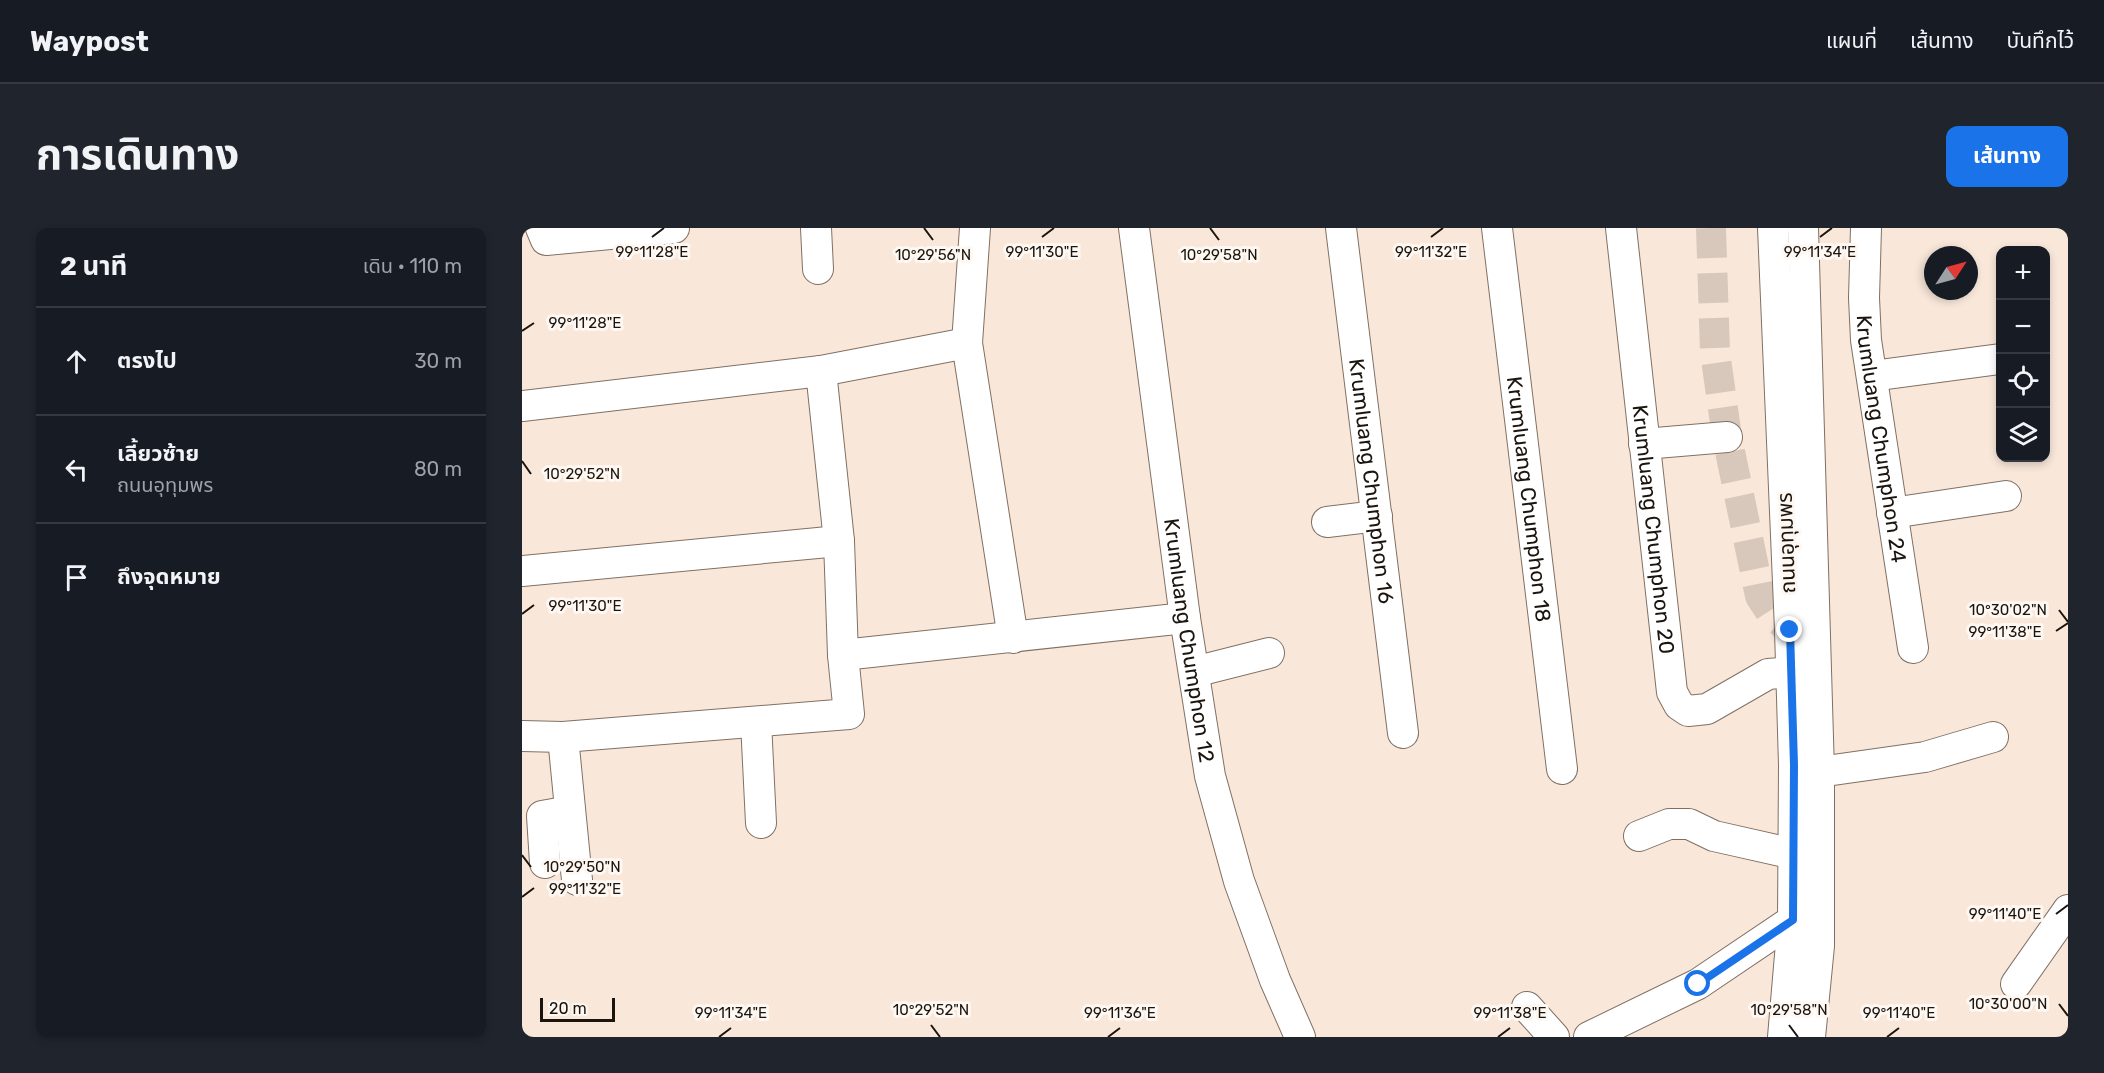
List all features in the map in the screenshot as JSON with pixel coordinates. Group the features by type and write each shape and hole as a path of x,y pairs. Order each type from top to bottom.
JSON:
{"street":[{"path":"541,228 546,240 674,228"},
{"path":"816,228 818,269"},
{"path":"975,228 967,343 1013,638"},
{"name":"Krumluang Chumphon 12","path":"1134,228 1185,618 1210,776 1239,880 1275,980 1300,1037"},
{"name":"Krumluang Chumphon 16","path":"1341,228 1403,733"},
{"name":"Krumluang Chumphon 18","path":"1497,228 1562,770"},
{"name":"Krumluang Chumphon 20","path":"1622,228 1672,692 1679,705 1688,711 1707,709 1768,674 1792,672"},
{"name":"ถนนอุทุมพร","path":"1773,228 1792,672 1793,920 1783,1037"},
{"name":"ถนนอุทุมพร","path":"1803,228 1819,772 1819,946 1810,1037"},
{"name":"Krumluang Chumphon 24","path":"1866,228 1864,298 1866,340 1913,648"},
{"path":"522,406 821,371 967,343"},
{"path":"1872,376 1996,360"},
{"path":"522,736 563,737 849,714 843,655 839,541 821,371"},
{"path":"1644,444 1727,437"},
{"path":"1892,513 2006,496"},
{"path":"1327,522 1377,516"},
{"path":"522,571 839,541"},
{"path":"843,655 1185,618"},
{"path":"1194,672 1269,653"},
{"path":"756,722 761,823"},
{"path":"563,737 577,880"},
{"path":"1819,772 1925,758 1993,737"},
{"path":"546,863 542,816 570,811"},
{"path":"1639,836 1669,824 1689,824 1714,837 1794,854"},
{"path":"2016,984 2068,910"},
{"path":"1589,1037 1698,984 1793,920"},
{"path":"1527,1007 1554,1037"}],"tunnel":[{"path":"1711,228 1715,352 1727,437 1760,596 1771,613 1790,630"}],"route":[{"path":"1698,984 1793,920 1794,765 1790,630"}]}
